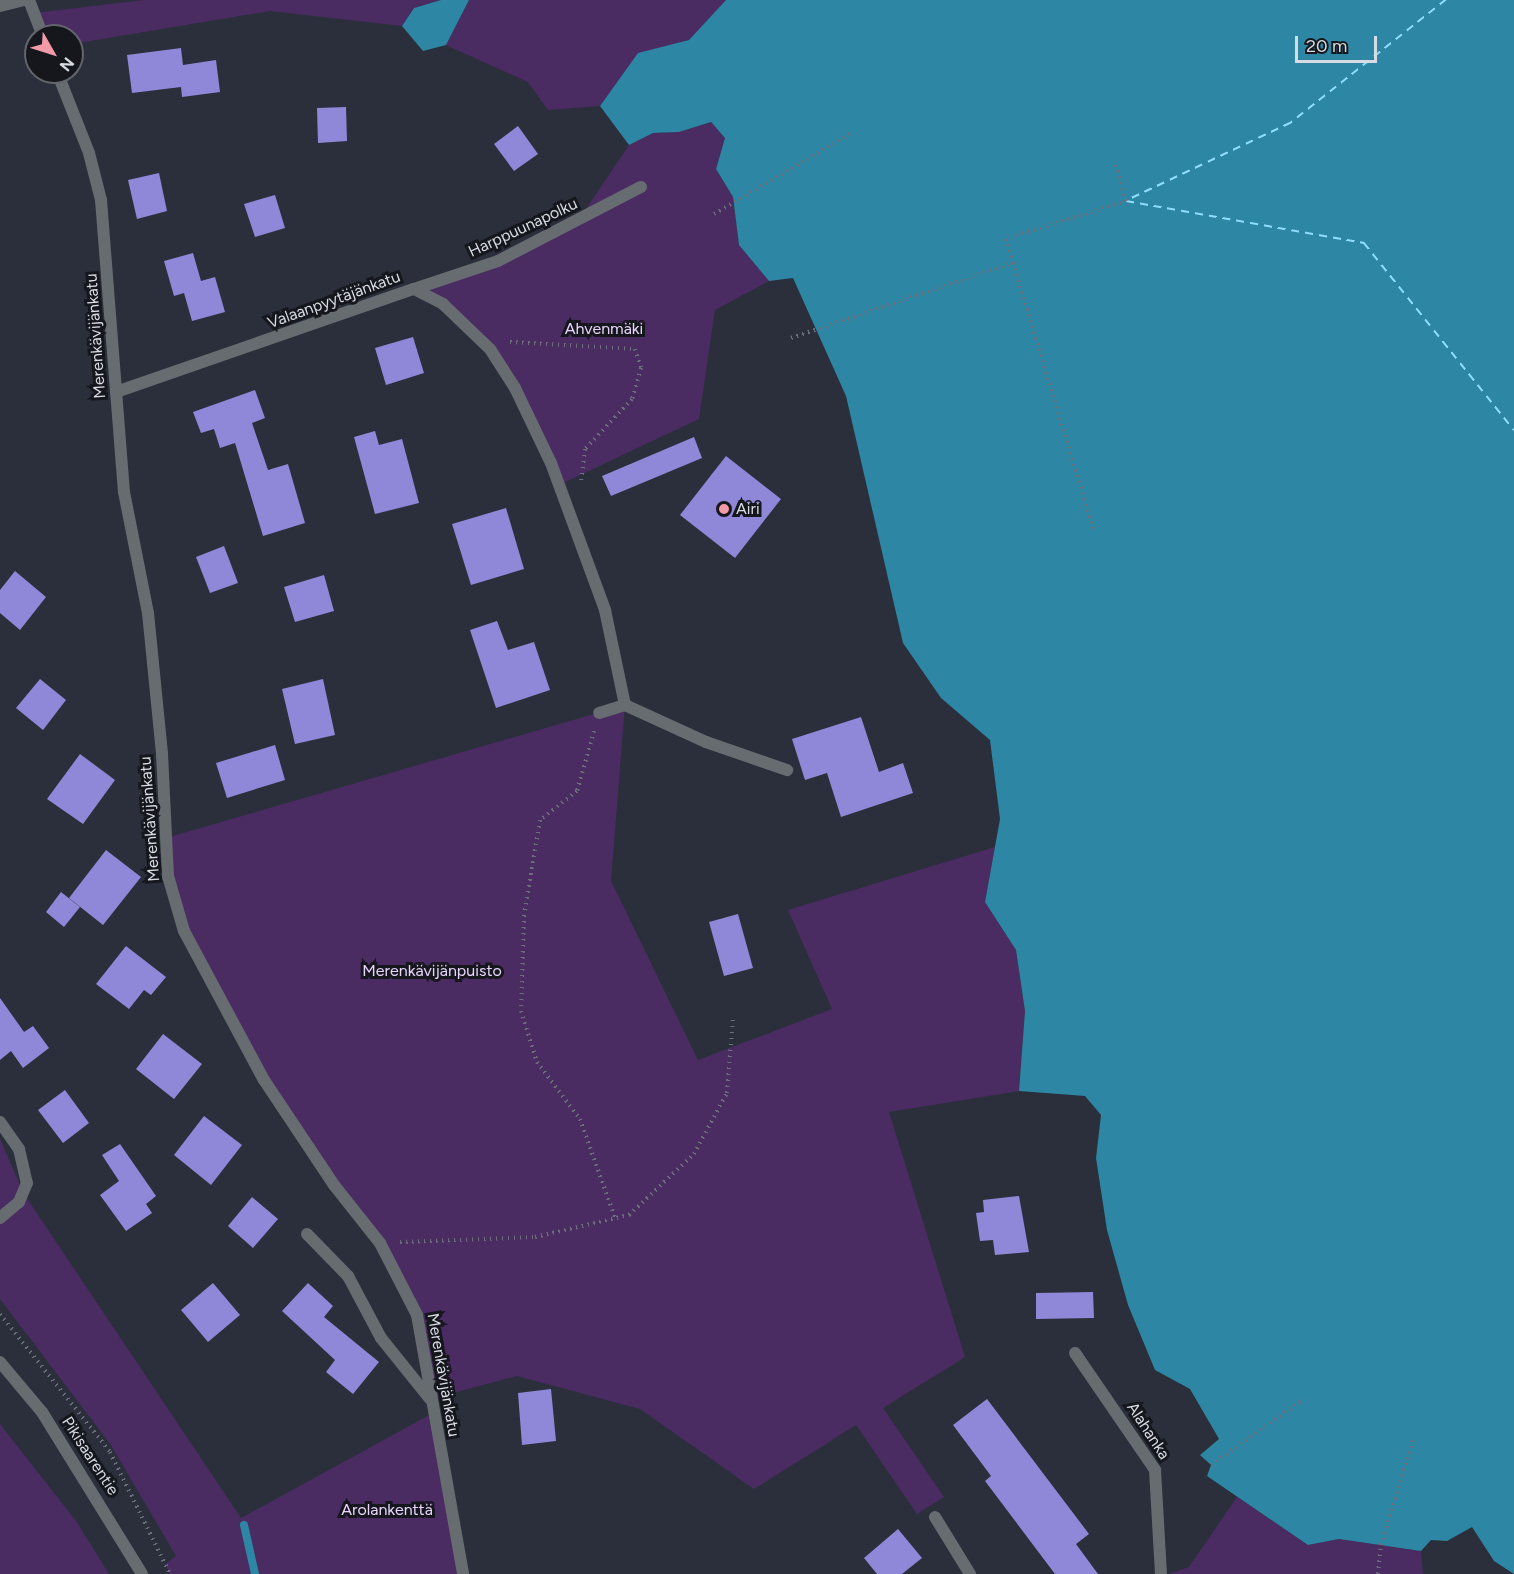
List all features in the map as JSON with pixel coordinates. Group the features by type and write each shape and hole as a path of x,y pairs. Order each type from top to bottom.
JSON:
{"street":[{"path":"0,6 24,0"},
{"path":"29,0 38,24"},
{"name":"Merenkävijänkatu","path":"62,84 89,153 101,200 124,492 148,613 162,754 168,876 184,931 264,1080 334,1185 380,1243 417,1315 430,1399 463,1574"},
{"name":"Harppuunapolku","path":"414,289 498,261 641,188"},
{"name":"Valaanpyytäjänkatu","path":"116,392 414,289 443,304 480,338 514,387 551,463 605,610 625,705"},
{"path":"599,713 625,705 706,742 787,770"},
{"path":"0,1122 19,1149 27,1183 19,1202 0,1218"},
{"path":"307,1234 348,1276 381,1338 430,1399"},
{"name":"Alahanka","path":"1076,1353 1155,1470 1161,1574"},
{"name":"Pikisaarentie","path":"0,1362 42,1412 142,1574"},
{"path":"935,1517 970,1574"}],"path":[{"path":"714,214 850,134"},
{"path":"1094,532 1005,239 1126,201 1114,163"},
{"path":"791,338 1013,263"},
{"path":"480,338 531,345 635,349 641,368 632,399 585,449 579,494"},
{"path":"599,713 577,791 540,820 524,915 521,1011 537,1062 580,1119 615,1218"},
{"path":"380,1243 535,1237 628,1215 694,1154 727,1093 733,1019"},
{"path":"0,1314 110,1452 170,1574"},
{"path":"1211,1465 1304,1399"},
{"path":"1378,1574 1380,1545 1413,1440"}],"green space":[{"path":"144,0 441,0 414,8 402,26 270,11 84,42 84,24 38,24 34,13"},
{"path":"469,0 726,0 689,40 638,54 600,106 548,110 528,82 446,45"},
{"name":"Ahvenmäki","path":"711,122 725,138 716,169 733,197 739,245 769,281 715,310 699,419 559,485 490,349 414,289 498,261 578,221 629,145 653,133 679,132"},
{"name":"Merenkävijänpuisto","path":"625,705 611,881 698,1060 832,1009 788,910 995,847 985,902 1016,950 1025,1011 1019,1091 889,1112 965,1357 883,1408 944,1497 917,1514 856,1425 754,1489 640,1409 517,1376 430,1399 405,1286 264,1080 184,931 166,838"},
{"name":"Arolankenttä","path":"0,1139 24,1194 241,1518 433,1413 463,1574 170,1574 165,1564 176,1556 111,1445 0,1299"},
{"path":"0,1424 76,1521 109,1574 0,1574"},
{"path":"1237,1497 1308,1545 1339,1539 1421,1551 1423,1574 1169,1574 1189,1567"}],"water":[{"path":"441,0 469,0 446,45 423,51 402,26 414,8"},
{"path":"726,0 1514,0 1514,1574 1494,1561 1472,1527 1447,1541 1431,1540 1421,1551 1339,1539 1308,1545 1207,1476 1211,1465 1200,1455 1219,1439 1190,1389 1155,1370 1128,1305 1107,1230 1096,1158 1101,1115 1085,1096 1019,1091 1025,1011 1016,950 985,902 1000,819 990,740 941,698 903,643 846,396 793,278 769,281 739,245 733,197 716,169 725,138 711,122 679,132 653,133 629,145 600,106 638,53 689,40"}],"building":[{"path":"181,48 183,65 216,60 220,92 182,97 181,87 132,93 127,55"},
{"path":"346,107 347,141 318,143 317,108"},
{"path":"518,126 538,154 514,171 494,144"},
{"path":"159,173 167,211 137,219 128,180"},
{"path":"275,195 285,228 255,237 244,204"},
{"path":"193,253 201,281 215,277 225,312 192,321 184,293 174,296 164,261"},
{"path":"413,337 424,373 386,385 375,348"},
{"path":"255,390 265,418 252,423 268,470 288,464 305,523 263,536 235,443 220,448 214,429 201,433 193,412"},
{"path":"375,431 379,445 402,439 419,503 375,514 354,437"},
{"path":"694,437 702,458 611,496 602,476"},
{"path":"726,456 781,499 735,558 680,515"},
{"path":"506,508 524,569 471,585 452,524"},
{"path":"224,546 238,583 210,593 196,557"},
{"path":"15,571 46,597 20,630 0,613 0,590"},
{"path":"324,575 334,611 295,622 284,587"},
{"path":"497,621 508,650 534,642 550,690 496,708 470,630"},
{"path":"40,679 66,700 43,730 16,708"},
{"path":"323,679 335,735 295,744 282,689"},
{"path":"861,717 879,772 903,763 913,793 841,817 827,773 805,780 792,739"},
{"path":"275,745 285,780 227,798 216,763"},
{"path":"80,754 115,780 83,824 47,799"},
{"path":"106,850 141,877 103,925 69,898"},
{"path":"61,892 80,907 64,927 46,912"},
{"path":"738,914 753,968 724,976 709,922"},
{"path":"126,946 166,977 151,995 144,990 129,1009 96,984"},
{"path":"0,998 24,1032 33,1026 49,1048 23,1068 11,1051 0,1060"},
{"path":"163,1034 202,1064 174,1099 136,1069"},
{"path":"65,1090 89,1123 63,1143 38,1110"},
{"path":"204,1116 242,1145 211,1185 174,1155"},
{"path":"120,1144 156,1196 146,1204 152,1213 126,1231 100,1195 119,1181 102,1155"},
{"path":"1019,1196 1029,1252 995,1255 993,1240 980,1241 976,1213 984,1212 983,1200"},
{"path":"252,1197 278,1219 253,1248 228,1226"},
{"path":"213,1283 240,1315 208,1342 181,1310"},
{"path":"308,1283 333,1306 324,1317 379,1362 353,1394 326,1372 335,1360 282,1311"},
{"path":"1093,1292 1094,1318 1036,1319 1036,1293"},
{"path":"551,1389 556,1441 522,1445 518,1393"},
{"path":"987,1399 1089,1534 1076,1544 1098,1574 1055,1574 985,1481 991,1476 953,1425"},
{"path":"898,1529 922,1558 902,1574 877,1574 864,1558"}],"waterway":[{"path":"244,1525 255,1574"}],"ferry route":[{"path":"1446,0 1291,123 1126,201 1364,243 1514,430"}],"place":[{"name":"Airi","path":"724,509"}]}
